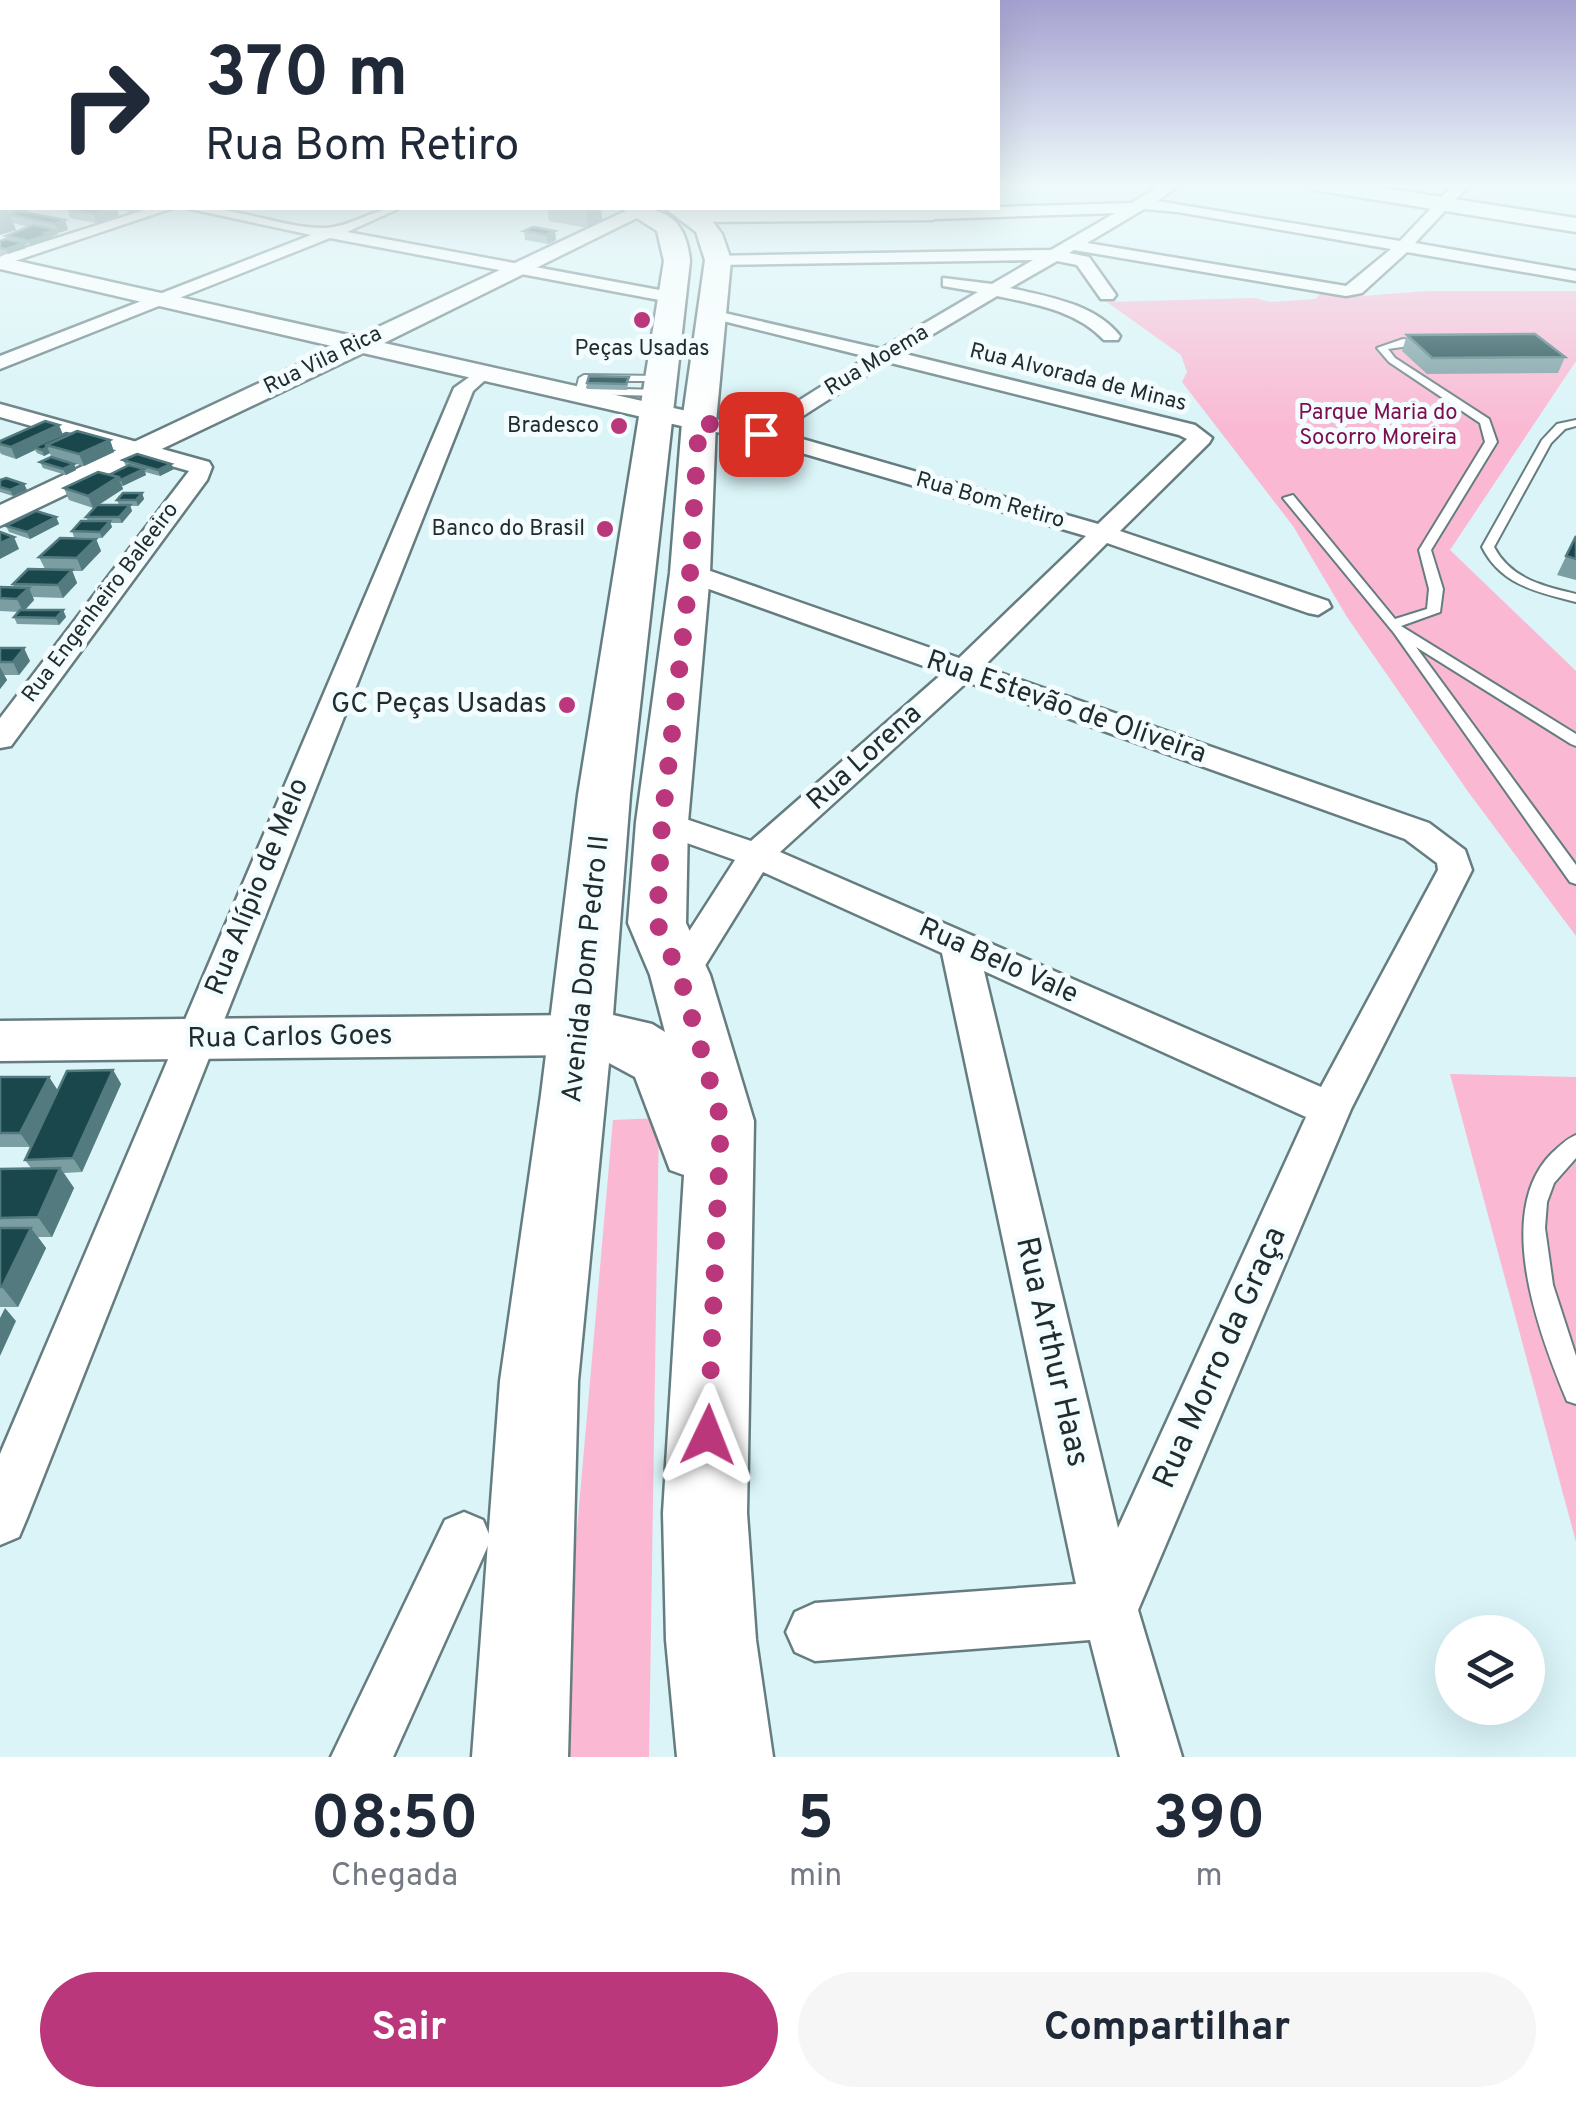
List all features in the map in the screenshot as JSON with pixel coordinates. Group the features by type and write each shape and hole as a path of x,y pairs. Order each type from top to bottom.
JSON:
{"main road":[{"name":"Avenida Dom Pedro II","path":"520,1757 539,1382 604,794 663,404 674,266"},
{"name":"Avenida Dom Pedro II","path":"718,266 714,313 663,404 690,574 662,822 657,923 680,976 721,1120 705,1513 711,1640 725,1757"},
{"path":"579,1036 630,1041 662,1062 694,1149 705,1513"}],"street":[{"path":"17,266 482,374 663,404"},
{"path":"0,363 247,266"},
{"path":"505,266 670,298"},
{"name":"Rua Vila Rica","path":"0,517 520,266"},
{"name":"Rua Moema","path":"663,404 761,434 882,356 1036,266"},
{"path":"1086,266 1106,295"},
{"path":"1196,266 1333,290 1356,289 1382,266"},
{"path":"1517,266 1576,276"},
{"path":"949,282 1084,316 1098,322 1112,336"},
{"name":"Rua Alvorada de Minas","path":"714,313 1199,434"},
{"name":"Rua Alípio de Melo","path":"0,1518 464,388 482,374"},
{"name":"Rua Bom Retiro","path":"663,404 1105,534 1318,607"},
{"path":"0,410 140,450"},
{"name":"Rua Lorena","path":"680,976 756,855 961,672 1200,442 1199,434"},
{"name":"Rua Engenheiro Baleeiro","path":"0,740 199,474 201,466 140,450"},
{"name":"Rua Estevão de Oliveira","path":"690,574 1417,831 1440,846"},
{"name":"Rua Belo Vale","path":"662,822 756,855 1330,1108"},
{"name":"Rua Morro da Graça","path":"1110,1610 1330,1108 1455,870 1452,858 1440,846"},
{"name":"Rua Arthur Haas","path":"959,946 1110,1610 1151,1757"},
{"name":"Rua Carlos Goes","path":"0,1041 579,1036"},
{"path":"362,1757 464,1539"},
{"path":"815,1632 1110,1610"}],"lane":[{"path":"1394,626 1433,612 1438,602 1437,585 1425,550 1491,442 1485,421 1392,360 1382,348 1402,342 1436,343"},
{"path":"1576,422 1561,426 1546,442 1488,547 1495,564 1513,578 1576,598"},
{"path":"1288,498 1394,626 1576,878"},
{"path":"1394,626 1576,741"},
{"path":"1576,1144 1544,1178 1533,1210 1531,1239 1576,1392"}],"green space":[{"name":"Parque Maria do Socorro Moreira","path":"1428,291 1576,291 1576,361 1450,550 1576,671 1576,936 1469,793 1347,617 1293,526 1182,382 1187,372 1181,355 1107,302 1255,298 1270,302 1315,299 1320,294 1349,297"},
{"path":"1450,1074 1576,1077 1576,1542"},
{"path":"659,1118 649,1757 557,1757 613,1120"}],"building":[{"path":"1535,334 1565,357 1432,358 1407,335"},
{"path":"589,376 629,377 626,384 587,383"},
{"path":"45,421 59,425 11,447 0,444 0,441"},
{"path":"77,431 110,440 79,454 46,445"},
{"path":"71,434 42,450 34,447"},
{"path":"137,454 171,464 158,470 123,460"},
{"path":"51,457 74,464 63,469 40,462"},
{"path":"129,465 144,469 121,480 109,475"},
{"path":"98,472 118,477 88,496 64,488"},
{"path":"0,480 24,484 10,490 0,487"},
{"path":"123,493 142,493 136,500 117,500"},
{"path":"97,505 130,505 119,517 86,517"},
{"path":"36,511 56,517 27,532 6,526"},
{"path":"81,521 110,521 100,532 72,531"},
{"path":"0,532 14,537 0,543"},
{"path":"1576,536 1576,559 1566,556"},
{"path":"60,538 96,539 77,558 39,557"},
{"path":"28,569 72,570 58,585 13,584"},
{"path":"0,587 29,588 17,599 0,598"},
{"path":"20,610 63,610 56,618 14,617"},
{"path":"0,648 24,648 13,662 0,662"},
{"path":"113,1070 73,1158 25,1160 67,1071"},
{"path":"0,1077 49,1077 20,1133 0,1133"},
{"path":"60,1168 38,1217 0,1218 0,1169"},
{"path":"0,1228 31,1228 2,1287 0,1287"}],"place":[{"name":"Peças Usadas","path":"642,320"},
{"name":"Bradesco","path":"619,426"},
{"name":"Banco do Brasil","path":"605,529"},
{"name":"GC Peças Usadas","path":"567,705"}],"route":[{"path":"708,1435 721,1120 680,976 657,923 662,822 690,574 699,422 761,434"}]}
